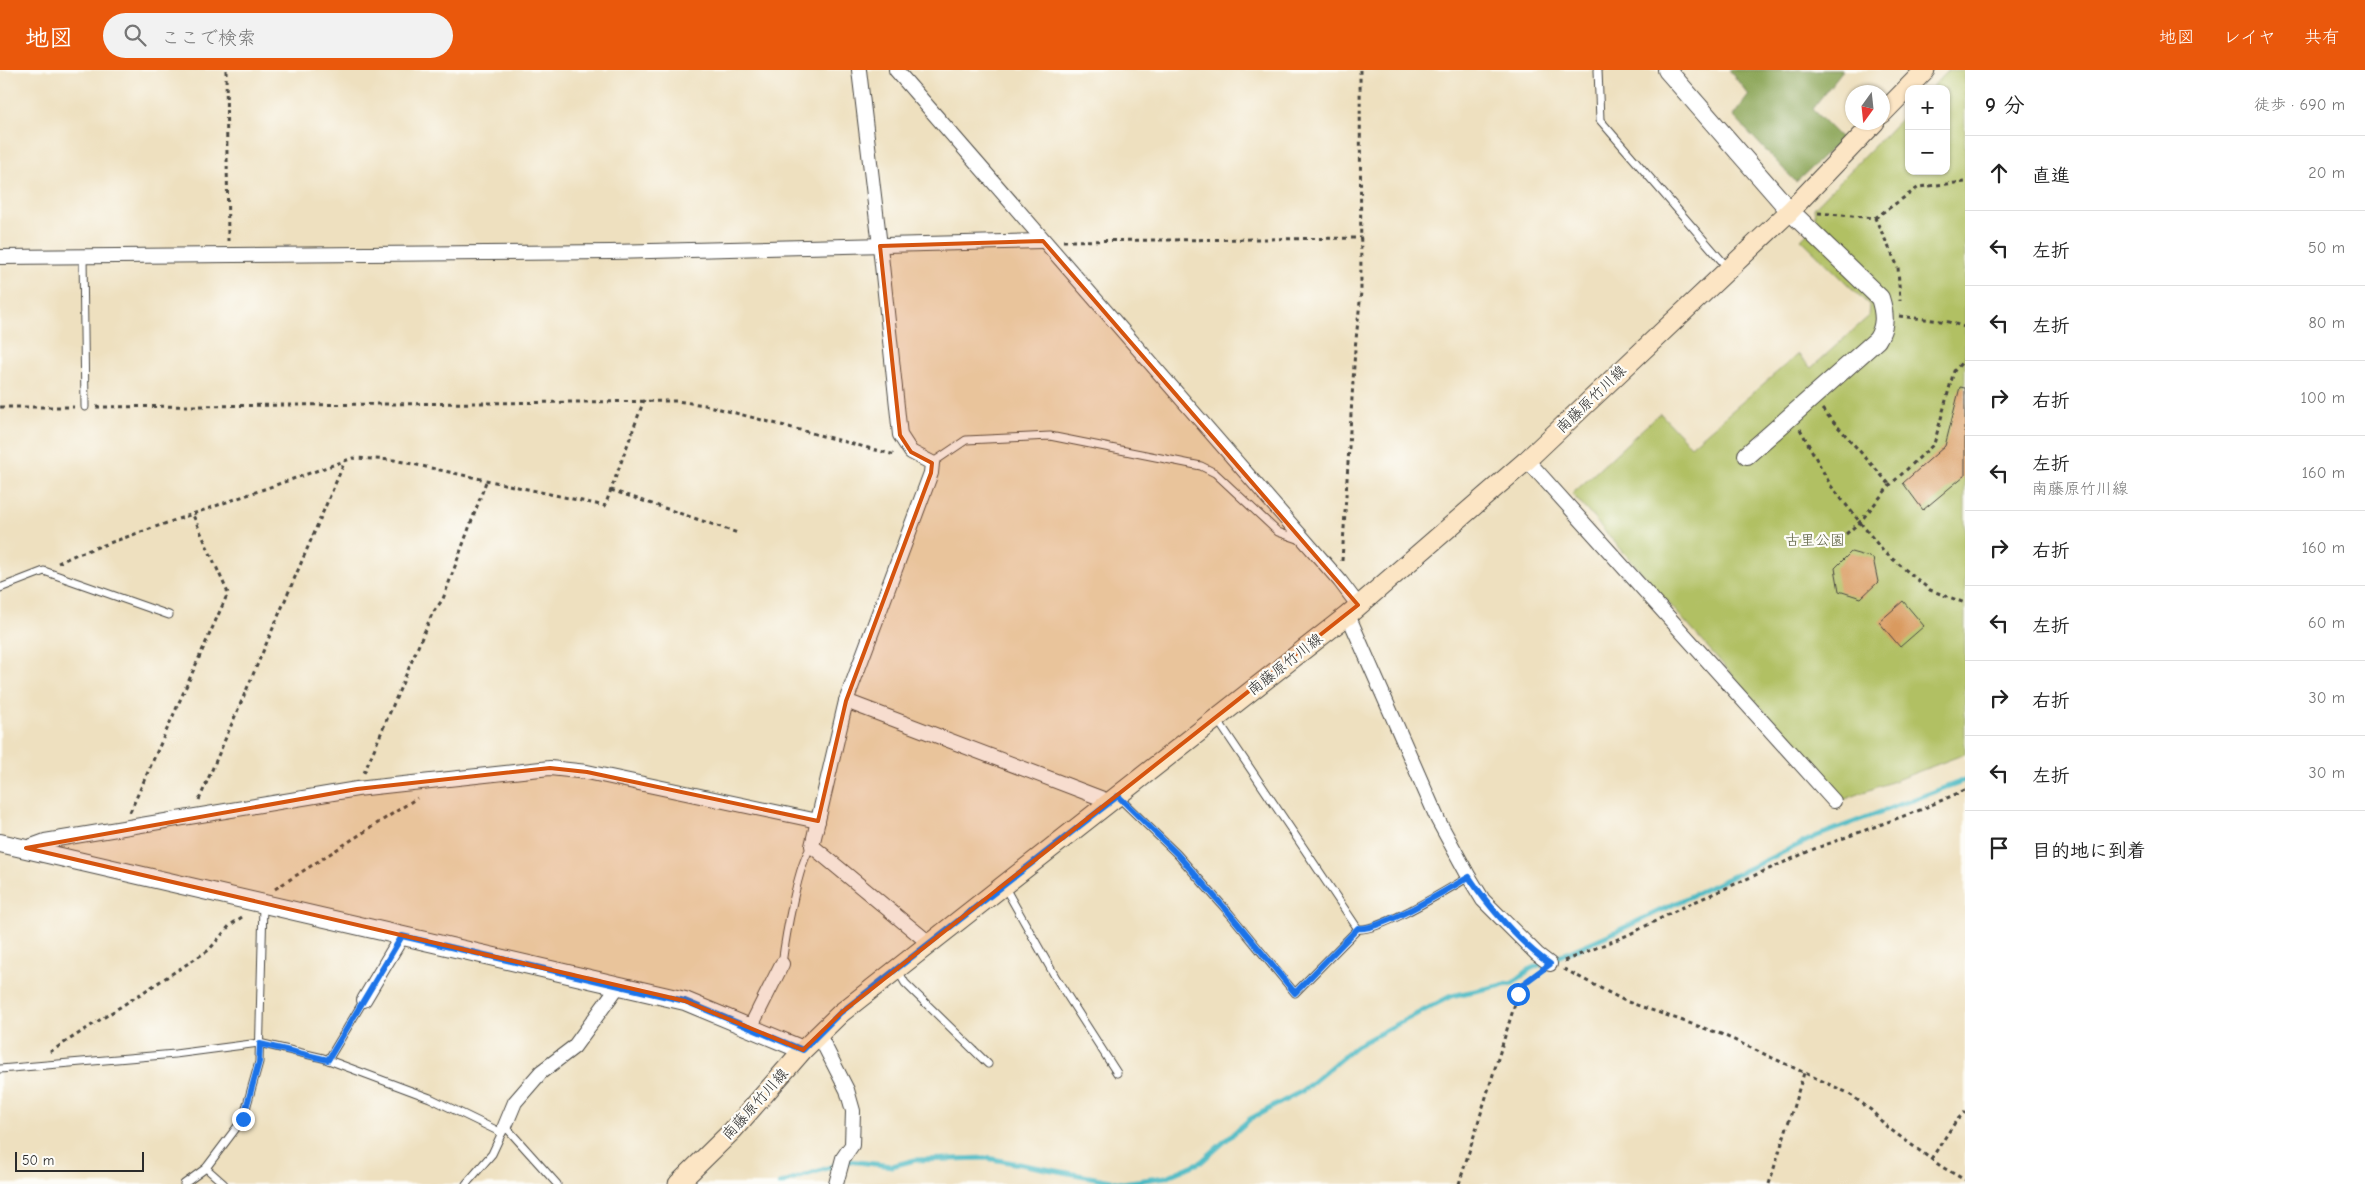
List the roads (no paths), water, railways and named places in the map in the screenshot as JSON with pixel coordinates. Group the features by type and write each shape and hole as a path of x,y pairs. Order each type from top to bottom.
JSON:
{"main road":[{"path":"1890,106 1925,70"},
{"name":"南藤原竹川線","path":"678,1184 733,1130 803,1050 840,1013 1115,799 1353,610 1527,460 1790,211 1867,130"}],"street":[{"path":"859,70 900,435 911,452 932,463 924,495 846,701 812,846 930,943"},
{"path":"896,70 1340,581 1438,820 1469,877 1484,900 1546,961"},
{"path":"1667,70 1790,211 1880,298 1884,320 1882,331 1877,340 1746,455"},
{"path":"0,258 228,254 601,252 1043,241"},
{"path":"1527,460 1834,802"},
{"path":"846,701 1115,799"},
{"path":"26,848 45,842 191,816 357,790 550,768 587,772 818,821"},
{"path":"0,843 685,1001 803,1050"},
{"path":"364,1000 402,936"},
{"path":"750,1028 782,964"},
{"path":"504,1129 515,1102 541,1072 574,1048 619,985"},
{"path":"819,1035 846,1090 853,1111 852,1145 843,1158 836,1184"}],"lane":[{"path":"1598,70 1600,120 1729,268"},
{"path":"83,256 85,407"},
{"path":"932,463 966,440 1050,436 1201,466 1215,473 1278,532 1306,542"},
{"path":"0,588 44,570 169,615"},
{"path":"1216,719 1358,928 1364,930 1380,924 1469,877"},
{"path":"1115,799 1189,867 1295,993 1358,928"},
{"path":"782,964 798,885 807,852 812,846"},
{"path":"1003,886 1056,978 1117,1073"},
{"path":"184,1184 206,1168 243,1119 259,1062 263,904"},
{"path":"897,969 905,983 988,1064"},
{"path":"328,1060 364,1000"},
{"path":"0,1069 260,1044 328,1060 430,1098 504,1129 557,1184"},
{"path":"466,1184 492,1154 504,1129"},
{"path":"206,1168 224,1184"}],"waterway":[{"path":"849,1161 892,1166 915,1160 987,1158 1122,1183 1166,1177 1201,1162 1250,1119 1302,1091 1356,1046 1451,996 1513,983 1530,969 1615,932 1817,836 1965,780"},
{"path":"780,1184 836,1165"}],"park label":[{"name":"古里公園","path":"1815,540"}]}
